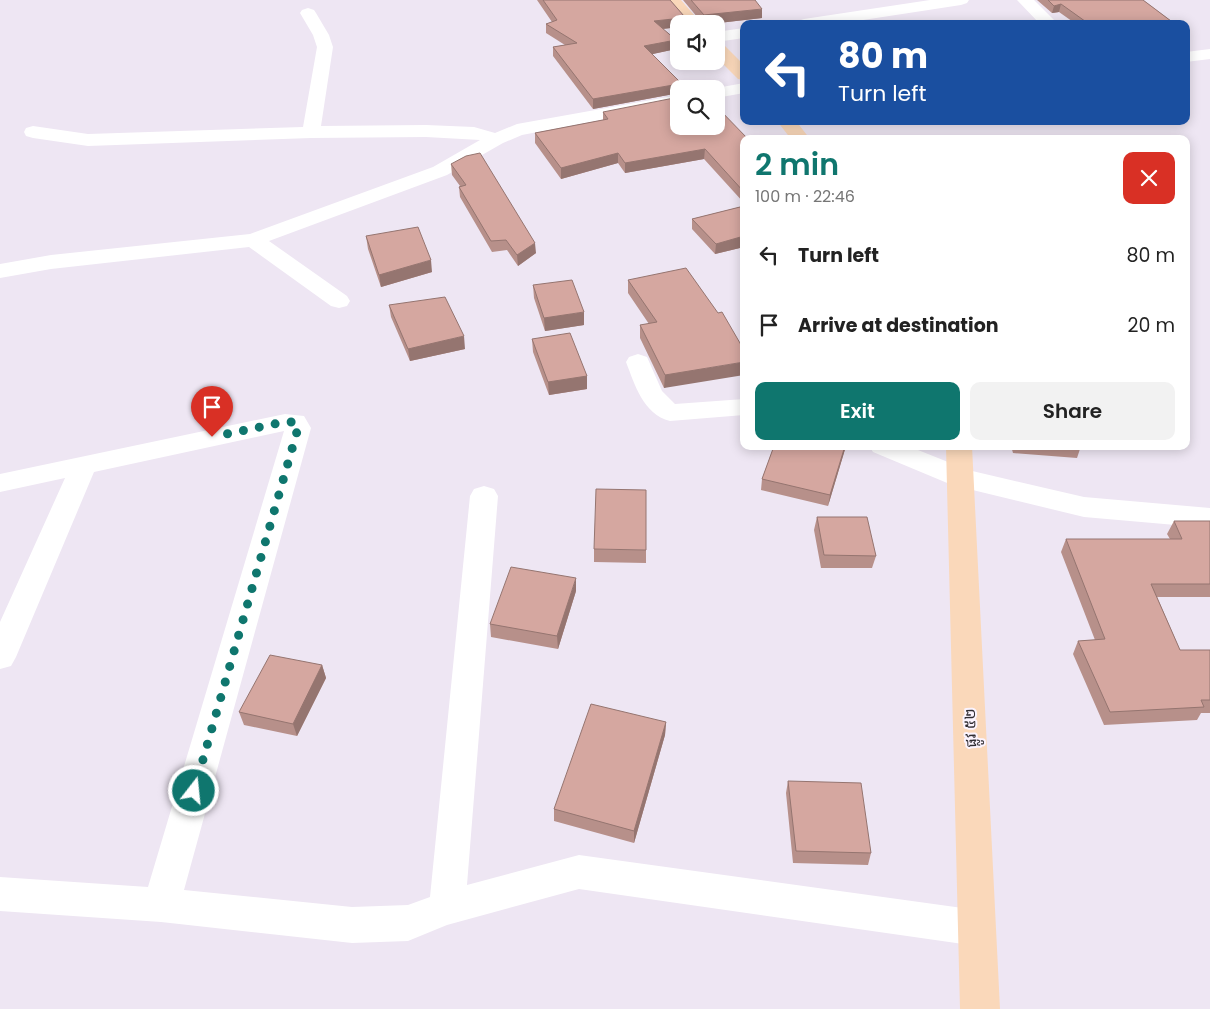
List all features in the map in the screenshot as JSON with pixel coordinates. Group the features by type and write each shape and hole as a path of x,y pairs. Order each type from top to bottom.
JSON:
{"street":[{"path":"672,0 686,15"},
{"path":"830,20 961,0"},
{"path":"1025,0 1046,20"},
{"path":"308,13 321,35 325,47 311,132"},
{"path":"725,36 740,34"},
{"path":"1190,56 1210,54"},
{"path":"725,56 740,71"},
{"path":"725,91 740,89"},
{"path":"0,271 51,262 253,240 440,171 496,139 517,130 670,102"},
{"path":"790,125 798,135"},
{"path":"33,132 88,140 311,132 464,132 496,139"},
{"path":"253,240 339,301"},
{"path":"638,362 654,400 662,409 670,413 740,407"},
{"path":"0,483 284,422 296,422 298,428 161,906"},
{"path":"892,450 962,478 1084,507 1210,518"},
{"name":"ផ្លូវ ៥២","path":"960,450 980,1009"},
{"path":"0,657 84,465"},
{"path":"447,908 484,496"},
{"path":"0,894 161,906 352,925 408,923 447,908 579,872 976,928"}],"building":[{"path":"543,0 670,0 683,15 670,15 670,19 654,21 670,35 670,41 644,46 678,80 670,80 670,86 593,99 553,47 577,43 546,24 557,20"},
{"path":"691,0 755,0 762,9 704,15"},
{"path":"1048,0 1143,0 1170,20 1083,20 1061,4 1054,6"},
{"path":"670,99 670,135 725,135 725,115 744,135 740,135 740,188 705,149 625,163 618,153 561,168 535,133 608,119 603,112"},
{"path":"480,153 535,243 517,255 506,240 491,241 459,187 466,185 451,164 466,156"},
{"path":"740,207 740,237 716,244 692,219"},
{"path":"418,227 431,260 379,275 366,236"},
{"path":"686,268 718,313 722,312 740,343 740,363 665,375 640,325 657,322 628,280"},
{"path":"572,280 584,312 544,318 533,285"},
{"path":"445,297 464,336 408,349 389,305"},
{"path":"570,333 587,376 548,382 532,339"},
{"path":"773,450 844,450 830,495 762,479"},
{"path":"596,489 646,490 646,550 594,549"},
{"path":"817,517 867,517 876,556 824,555"},
{"path":"1174,521 1210,521 1210,584 1151,584 1180,650 1210,650 1210,700 1201,700 1204,707 1110,712 1078,641 1105,639 1066,539 1182,539"},
{"path":"511,567 576,578 557,636 490,624"},
{"path":"270,655 322,665 293,724 239,712"},
{"path":"591,704 666,722 634,831 554,809"},
{"path":"788,781 861,783 871,853 796,851"}],"route":[{"path":"194,791 298,428 296,422 284,422 212,437"}]}
